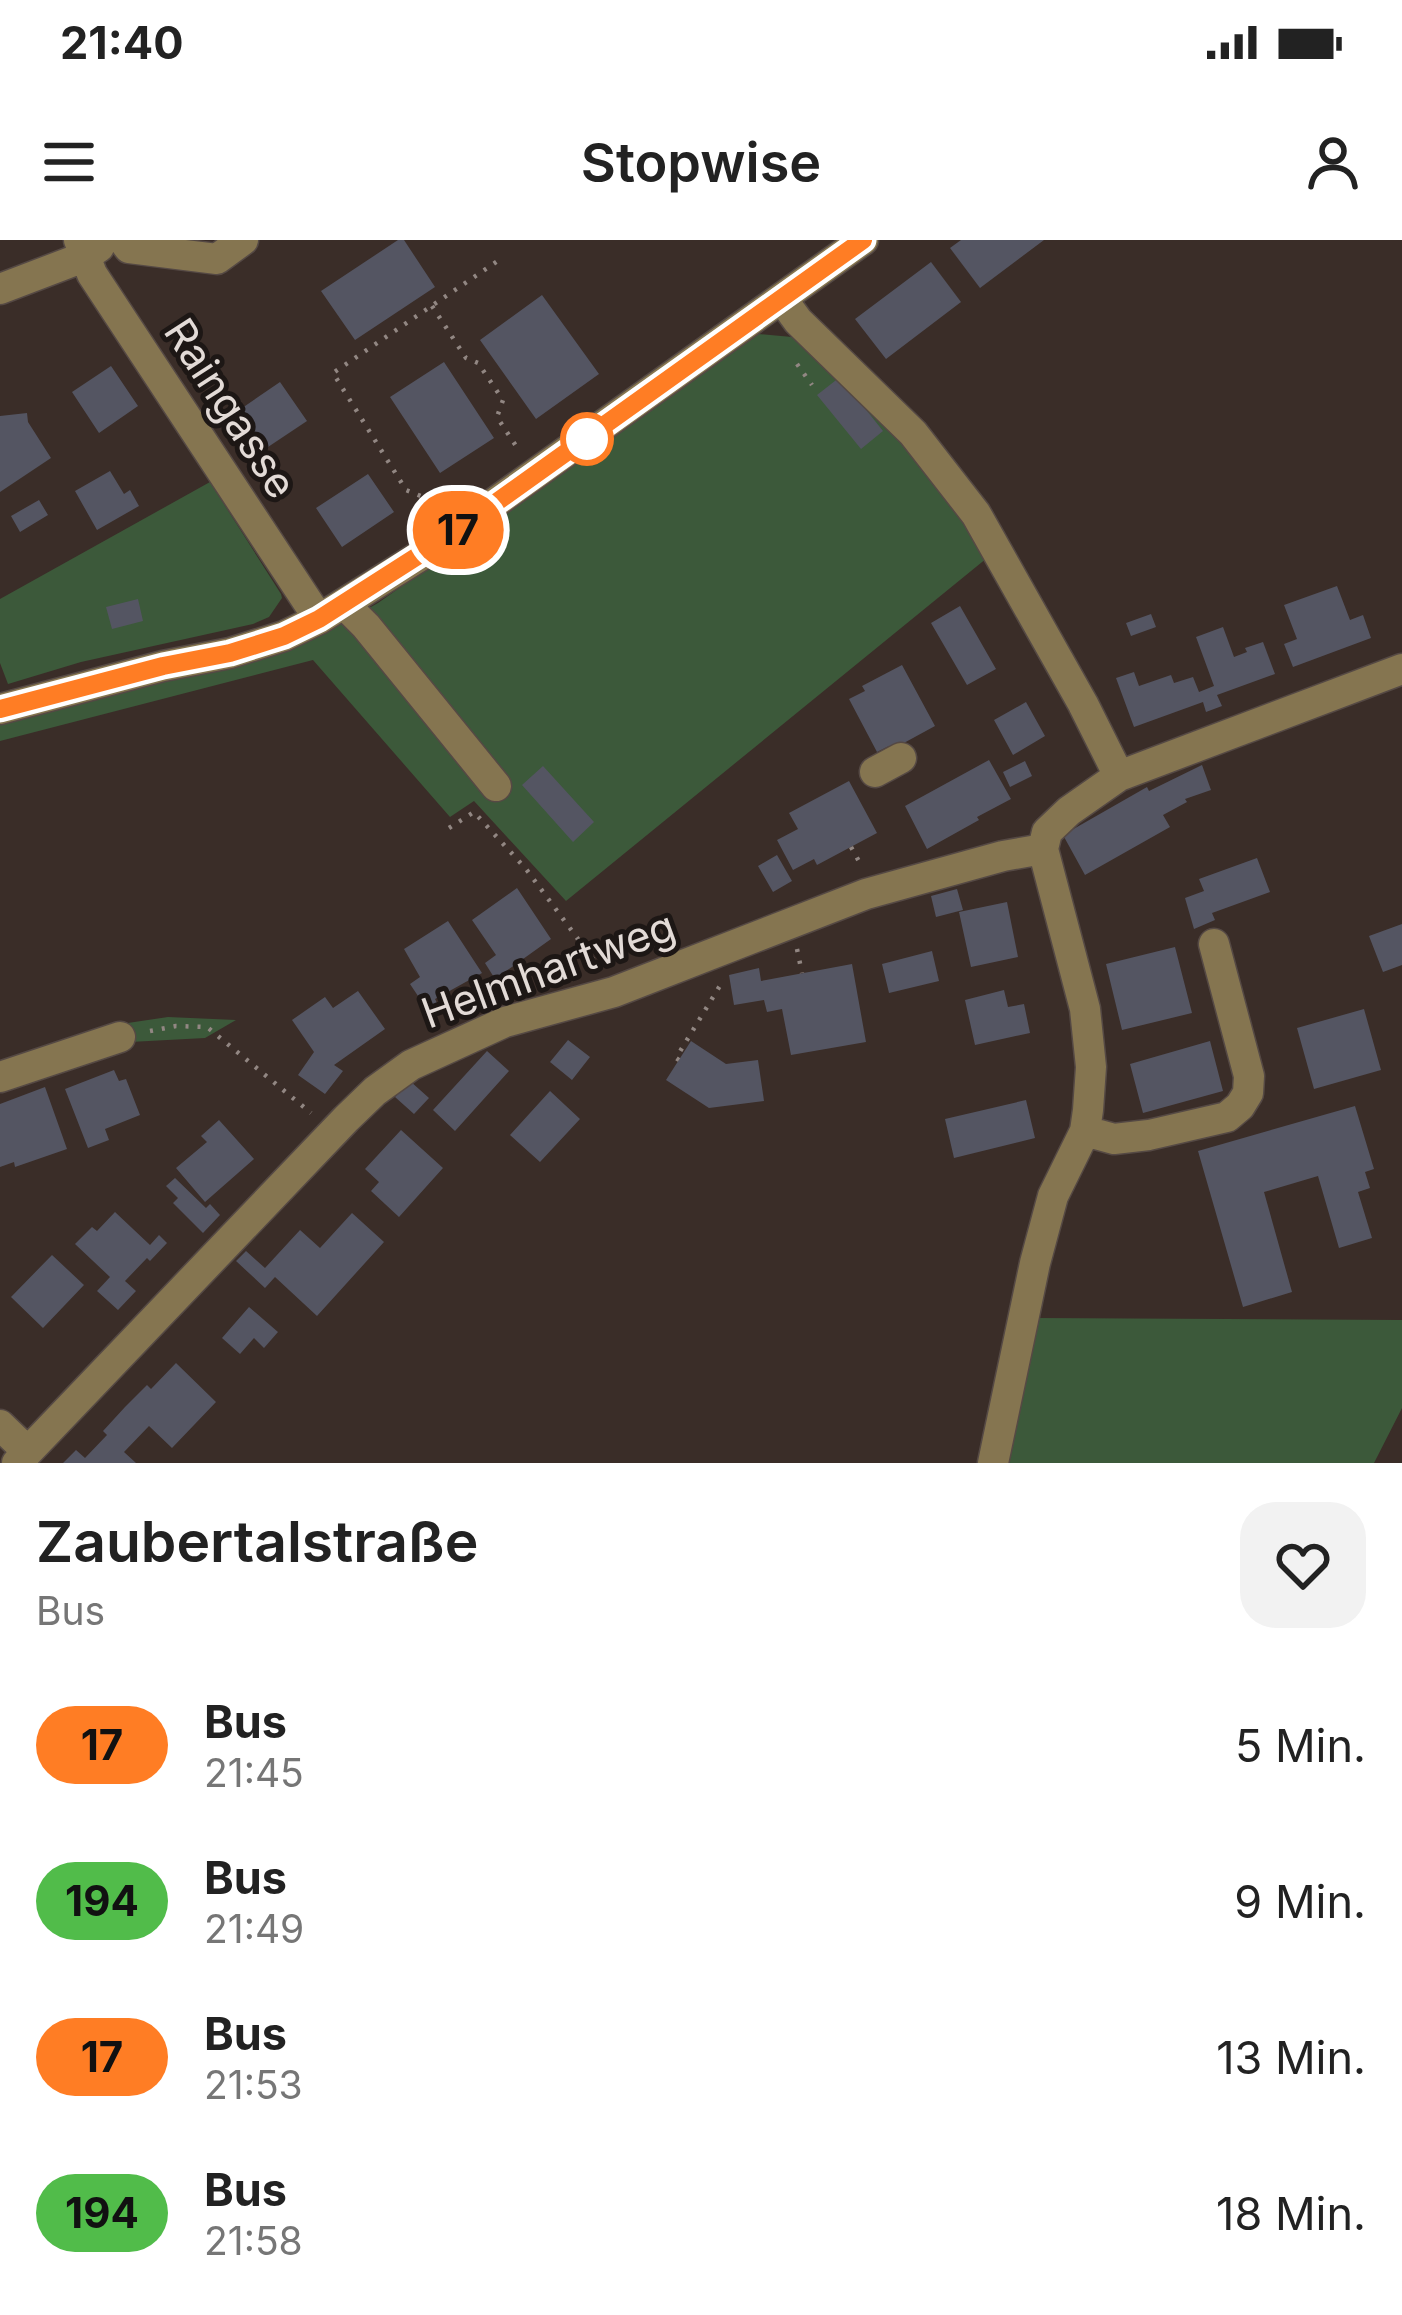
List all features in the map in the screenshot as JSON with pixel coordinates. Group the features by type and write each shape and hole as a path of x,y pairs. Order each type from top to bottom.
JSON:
{"street":[{"path":"123,240 129,248 217,259 243,240"},
{"path":"0,709 230,653 284,636 332,611 436,545 782,298 829,250 863,240"},
{"path":"0,289 91,246"},
{"name":"Raingasse","path":"91,246 92,274 332,611 365,626 496,786"},
{"path":"782,298 798,321 913,433 976,514 1119,776"},
{"path":"993,1463 1052,1196 1085,1131 1091,1066 1088,1024 1043,849 1047,832 1119,776 1402,669"},
{"name":"Helmhartweg","path":"22,1457 333,1132 375,1091 411,1065 505,1022 614,992 866,894 1043,849"},
{"path":"1085,1131 1114,1139 1149,1135 1227,1117 1240,1106 1248,1093 1249,1076 1214,944"},
{"path":"0,1077 120,1037"},
{"path":"0,1425 22,1457"}],"path":[{"path":"443,520 428,499 406,490 333,374 499,260"},
{"path":"431,305 466,358 478,363 502,400 497,417 526,460"},
{"path":"448,828 474,812 526,869 614,992"},
{"path":"679,1060 728,975"},
{"path":"120,1037 176,1026 207,1027 333,1132"}],"green space":[{"path":"758,334 792,337 872,404 949,496 987,558 566,901 474,801 450,817 313,660 0,741 0,723 256,661 321,635 378,603"},
{"path":"210,482 281,594 269,617 8,684 0,663 0,599"},
{"path":"168,1017 236,1020 205,1038 130,1042 121,1024"},
{"path":"1036,1318 1402,1320 1402,1408 1374,1463 1007,1463"}],"building":[{"path":"404,240 435,287 355,340 321,291"},
{"path":"961,240 1044,240 980,288 950,248"},
{"path":"931,262 961,302 886,359 855,319"},
{"path":"542,295 599,374 536,419 480,340"},
{"path":"444,362 494,438 440,473 390,397"},
{"path":"111,366 138,406 99,433 72,392"},
{"path":"840,377 883,431 861,449 817,395"},
{"path":"280,382 307,421 256,455 229,417"},
{"path":"27,413 51,458 0,492 0,416"},
{"path":"110,471 124,494 130,490 139,506 97,530 75,491"},
{"path":"368,474 394,512 342,547 316,508"},
{"path":"39,500 48,515 20,532 11,516"},
{"path":"1337,586 1350,620 1363,615 1371,638 1293,667 1284,644 1297,639 1284,605"},
{"path":"138,599 143,621 112,629 106,607"},
{"path":"960,606 996,669 967,685 931,623"},
{"path":"1151,614 1156,627 1131,636 1126,623"},
{"path":"1223,627 1234,657 1263,642 1275,674 1217,695 1222,706 1206,712 1203,702 1134,727 1116,678 1134,672 1139,686 1171,675 1174,683 1193,677 1199,692 1214,686 1196,637"},
{"path":"902,665 935,726 891,750 889,746 877,752 849,699 865,691 862,686"},
{"path":"1026,702 1045,736 1013,755 994,720"},
{"path":"989,760 1011,799 927,849 905,806"},
{"path":"1025,761 1032,776 1010,787 1003,772"},
{"path":"1202,765 1211,790 1185,799 1187,802 1163,815 1170,827 1085,875 1063,835 1147,787 1149,791"},
{"path":"543,766 594,822 573,842 522,785"},
{"path":"849,781 877,833 817,865 814,859 793,870 777,840 798,829 789,813"},
{"path":"777,855 792,881 773,892 758,866"},
{"path":"1257,858 1270,892 1212,913 1215,920 1194,929 1185,898 1204,891 1199,879"},
{"path":"517,888 551,939 495,979 485,963 496,955 472,920"},
{"path":"957,889 963,910 936,917 931,896"},
{"path":"1007,902 1018,957 971,967 959,912"},
{"path":"448,921 482,973 435,999 438,1005 428,1011 410,984 420,977 404,949"},
{"path":"1402,924 1402,965 1383,972 1369,936"},
{"path":"1175,947 1192,1013 1122,1030 1106,964"},
{"path":"932,951 939,981 889,993 882,964"},
{"path":"852,964 866,1042 791,1055 782,1009 767,1012 764,1000 734,1005 729,975 759,968 761,981"},
{"path":"1004,990 1008,1007 1024,1004 1030,1033 975,1045 965,1000"},
{"path":"358,991 385,1029 334,1065 343,1071 325,1094 298,1075 314,1052 292,1020 325,997 333,1008"},
{"path":"1364,1009 1381,1070 1314,1089 1297,1028"},
{"path":"568,1040 590,1057 572,1080 550,1062"},
{"path":"691,1041 726,1064 758,1060 764,1101 709,1108 666,1080"},
{"path":"1210,1041 1223,1091 1143,1113 1130,1064"},
{"path":"487,1051 509,1071 455,1131 433,1110"},
{"path":"114,1070 119,1081 126,1079 140,1115 105,1129 109,1140 88,1148 65,1089"},
{"path":"410,1081 429,1098 414,1114 395,1097"},
{"path":"45,1087 67,1149 15,1167 14,1162 0,1167 0,1104"},
{"path":"550,1091 580,1119 540,1162 510,1135"},
{"path":"1026,1100 1035,1138 954,1158 945,1119"},
{"path":"1355,1106 1374,1169 1365,1172 1370,1188 1358,1192 1372,1238 1339,1248 1318,1176 1264,1192 1292,1292 1243,1307 1198,1151"},
{"path":"219,1120 254,1159 205,1202 176,1168 207,1142 201,1136"},
{"path":"401,1130 443,1168 399,1217 371,1191 379,1182 365,1169"},
{"path":"175,1178 220,1215 203,1233 173,1203 178,1198 166,1186"},
{"path":"115,1212 150,1245 159,1235 167,1243 125,1281 136,1291 118,1310 97,1291 110,1277 75,1244"},
{"path":"352,1213 384,1242 317,1316 275,1277 265,1288 236,1261 246,1251 265,1268 300,1230 320,1248"},
{"path":"52,1255 84,1285 43,1328 11,1297"},
{"path":"249,1307 278,1332 264,1348 254,1338 240,1354 222,1338"},
{"path":"176,1363 216,1402 172,1448 149,1426 124,1452 136,1463 63,1463 76,1450 85,1458 125,1407"}],"bus line":[{"name":"17","path":"0,709 230,653 319,619 452,534 863,240"}]}
